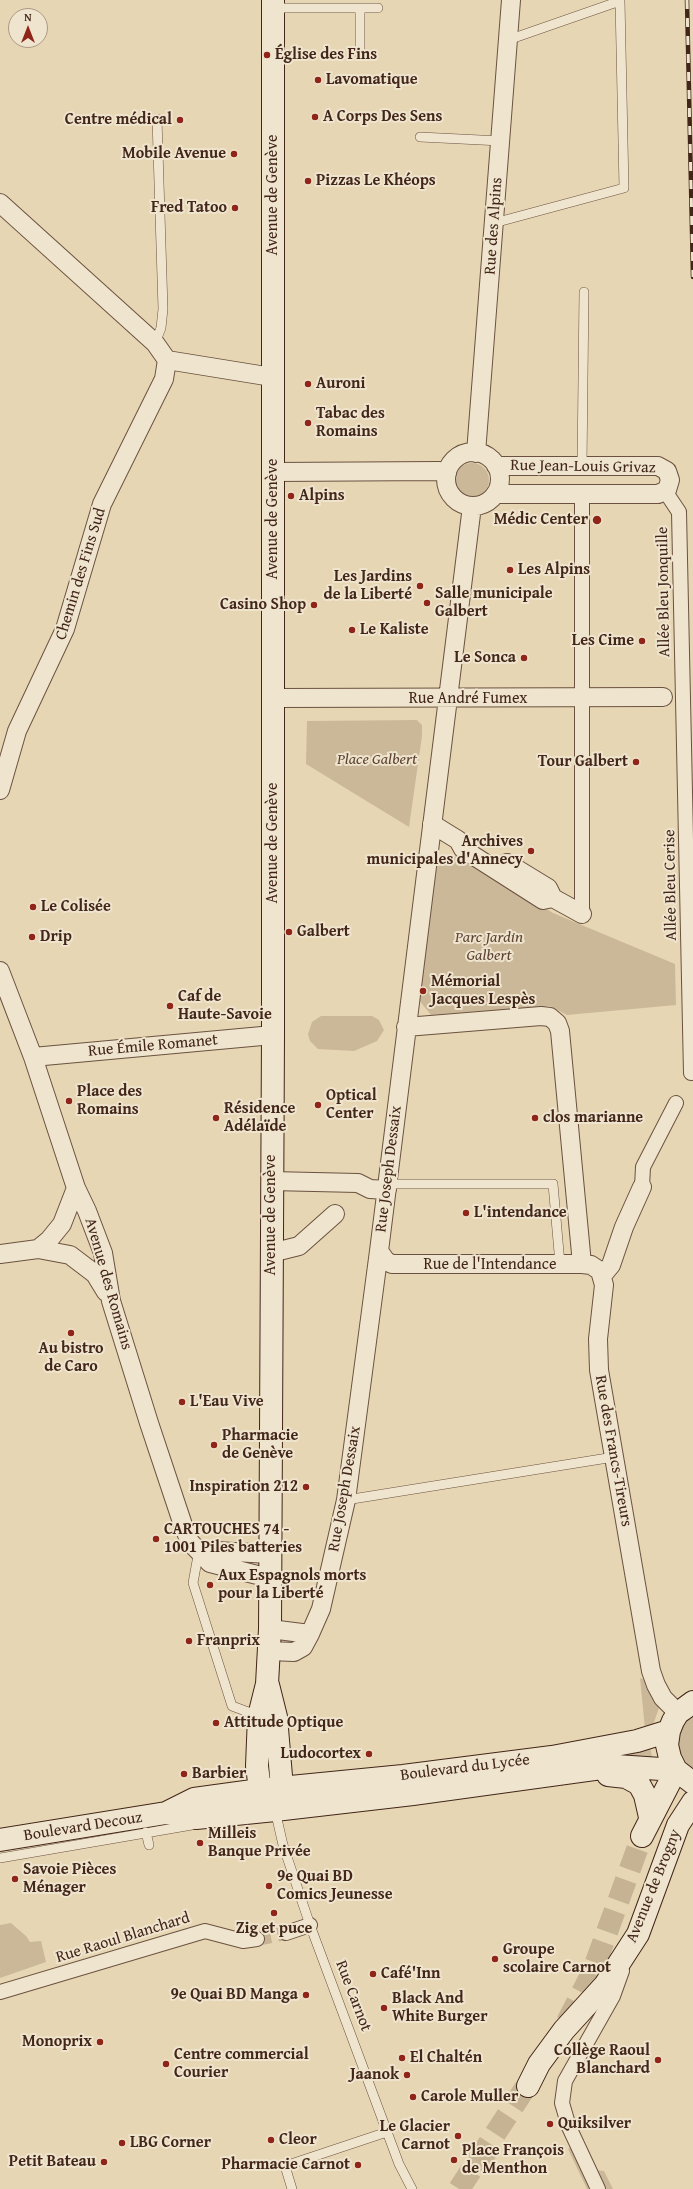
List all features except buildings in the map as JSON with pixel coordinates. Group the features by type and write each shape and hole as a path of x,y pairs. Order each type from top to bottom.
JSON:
{"main road":[{"name":"Avenue de Genève","path":"273,3 273,1035 269,1554 270,1629 267,1684 259,1716 257,1766 260,1790 275,1810"},
{"name":"Avenue de Genève","path":"267,1684 276,1717 282,1788 275,1810"},
{"path":"680,1715 667,1745 670,1758 676,1770 693,1783"},
{"name":"Boulevard du Lycée","path":"260,1790 403,1776 552,1757 637,1741 680,1715"},
{"name":"Boulevard du Lycée","path":"275,1810 413,1794 616,1766 676,1770"},
{"name":"Avenue de Brogny","path":"569,1772 618,1775 634,1780 642,1788 646,1826 676,1770"},
{"name":"Boulevard Decouz","path":"0,1840 166,1813 194,1799 260,1790"},
{"name":"Avenue de Brogny","path":"528,2086 544,2058 564,2030 605,1985 638,1934 678,1825 693,1802"},
{"name":"Boulevard Decouz","path":"166,1813 196,1818 275,1810"}],"street":[{"name":"Rue des Alpins","path":"476,453 511,0"},
{"path":"0,203 155,343 162,350 167,360 272,377"},
{"name":"Chemin des Fins Sud","path":"0,790 17,732 65,629 102,504 164,380 167,360"},
{"path":"469,453 476,453 487,457 496,466 499,477 495,494 487,501 472,506 460,503 452,495 447,485 447,473 452,462 457,458 469,453"},
{"name":"Rue Jean-Louis Grivaz","path":"495,494 658,494 665,491 670,485 667,471 658,466 496,466"},
{"path":"272,472 439,471 447,473"},
{"name":"Allée Bleu Jonquille","path":"665,491 679,512 683,696"},
{"path":"432,824 458,840 463,849 542,900 553,898 582,914 582,494"},
{"name":"Rue Joseph Dessaix","path":"269,1651 294,1652 303,1647 310,1634 321,1609 346,1500 379,1251 382,1188 406,1027 449,699 472,506"},
{"name":"Allée Bleu Cerise","path":"683,696 691,1073"},
{"name":"Rue André Fumex","path":"273,698 449,699 663,697"},
{"name":"Avenue des Romains","path":"0,971 33,1057 76,1188 103,1253 111,1301 182,1525 190,1542 210,1563 269,1578"},
{"path":"406,1027 541,1016 550,1017 557,1022 560,1031 582,1264"},
{"name":"Rue Émile Romanet","path":"33,1057 273,1035"},
{"path":"602,1276 611,1266 624,1227 642,1187 643,1167 676,1103"},
{"path":"271,1187 358,1184 382,1188"},
{"path":"38,1249 49,1240 62,1224 76,1188"},
{"path":"271,1253 299,1246 335,1214"},
{"path":"0,1254 38,1249 61,1252 83,1263 95,1274 111,1301"},
{"name":"Rue de l'Intendance","path":"379,1251 386,1261 392,1264 582,1264 596,1267 602,1276"},
{"name":"Rue des Francs-Tireurs","path":"602,1276 604,1285 598,1359 651,1670 656,1685 663,1698 680,1715"},
{"path":"199,1550 269,1554"},
{"path":"270,1629 310,1634"},
{"path":"286,1933 310,1925"},
{"name":"Rue Raoul Blanchard","path":"0,1992 205,1931 243,1940 257,1939"},
{"path":"598,2189 569,2127 562,2103 565,2081 613,1996 632,1942"}],"lane":[{"path":"494,223 624,188 620,1 508,40"},
{"path":"273,3 378,8"},
{"path":"360,8 360,56"},
{"path":"155,343 161,328 163,309 157,119"},
{"path":"420,137 501,140"},
{"path":"582,466 584,292"},
{"path":"382,1188 552,1184 560,1264"},
{"path":"346,1500 614,1456"},
{"path":"199,1550 193,1583 232,1706 259,1716"},
{"name":"Rue Carnot","path":"275,1810 283,1845 310,1925 399,2164 412,2189"},
{"path":"0,1858 212,1821 228,1814"},
{"path":"146,1832 149,1845"},
{"path":"292,2189 285,2166 387,2132"}],"green space":[{"path":"475,463 484,468 488,473 488,487 484,492 479,496 469,497 465,496 456,487 455,477 456,473 465,464"},
{"name":"Place Galbert","path":"417,720 422,725 422,736 409,827 306,764 307,721"},
{"name":"Parc Jardin Galbert","path":"460,854 553,913 675,964 676,1005 567,1015 550,1006 431,1015 418,999 434,867"},
{"path":"321,1016 372,1016 379,1020 384,1030 377,1041 354,1051 318,1049 310,1041 308,1034 312,1022"},
{"path":"640,1678 647,1681 660,1705 653,1725 645,1729"},
{"path":"693,1715 693,1775 678,1760 677,1735 683,1724"},
{"path":"650,1747 653,1761 624,1760 623,1753"},
{"path":"11,1923 26,1936 30,1942 41,1941 46,1962 0,1978 0,1925"},
{"path":"481,2138 500,2151 485,2174 466,2162"},
{"path":"572,2147 592,2189 587,2189 568,2149"},
{"path":"595,2170 604,2171 613,2189 605,2189"}],"tunnel":[{"path":"567,2022 592,1973 642,1836"},
{"path":"257,1939 286,1933"},
{"path":"459,2189 537,2070"}],"railway":[{"path":"687,0 693,277"}],"place":[{"name":"Église des Fins","path":"267,55"},
{"name":"Lavomatique","path":"318,80"},
{"name":"A Corps Des Sens","path":"315,117"},
{"name":"Centre médical","path":"180,120"},
{"name":"Mobile Avenue","path":"234,154"},
{"name":"Pizzas Le Khéops","path":"308,181"},
{"name":"Fred Tatoo","path":"235,208"},
{"name":"Auroni","path":"308,384"},
{"name":"Tabac des Romains","path":"308,423"},
{"name":"Alpins","path":"291,496"},
{"name":"Médic Center","path":"597,520"},
{"name":"Les Alpins","path":"510,570"},
{"name":"Les Jardins de la Liberté","path":"420,586"},
{"name":"Salle municipale Galbert","path":"427,603"},
{"name":"Casino Shop","path":"314,605"},
{"name":"Le Kaliste","path":"352,630"},
{"name":"Les Cime","path":"642,641"},
{"name":"Le Sonca","path":"524,658"},
{"name":"Tour Galbert","path":"636,762"},
{"name":"Archives municipales d'Annecy","path":"531,851"},
{"name":"Le Colisée","path":"33,907"},
{"name":"Galbert","path":"289,932"},
{"name":"Drip","path":"32,937"},
{"name":"Mémorial Jacques Lespès","path":"423,991"},
{"name":"Caf de Haute-Savoie","path":"170,1006"},
{"name":"Place des Romains","path":"69,1101"},
{"name":"Optical Center","path":"318,1105"},
{"name":"Résidence Adélaïde","path":"216,1118"},
{"name":"clos marianne","path":"535,1118"},
{"name":"L'intendance","path":"466,1213"},
{"name":"Au bistro de Caro","path":"71,1333"},
{"name":"L'Eau Vive","path":"182,1402"},
{"name":"Pharmacie de Genève","path":"214,1445"},
{"name":"Inspiration 212","path":"306,1487"},
{"name":"CARTOUCHES 74 - 1001 Piles batteries","path":"156,1539"},
{"name":"Aux Espagnols morts pour la Liberté","path":"210,1585"},
{"name":"Franprix","path":"189,1641"},
{"name":"Attitude Optique","path":"216,1723"},
{"name":"Ludocortex","path":"369,1754"},
{"name":"Barbier","path":"184,1774"},
{"name":"Milleis Banque Privée","path":"200,1843"},
{"name":"Savoie Pièces Ménager","path":"15,1879"},
{"name":"9e Quai BD Comics Jeunesse","path":"269,1886"},
{"name":"Zig et puce","path":"274,1913"},
{"name":"Groupe scolaire Carnot","path":"495,1959"},
{"name":"Café'Inn","path":"373,1974"},
{"name":"9e Quai BD Manga","path":"306,1995"},
{"name":"Black And White Burger","path":"384,2008"},
{"name":"Monoprix","path":"100,2042"},
{"name":"El Chaltén","path":"402,2058"},
{"name":"Collège Raoul Blanchard","path":"658,2060"},
{"name":"Centre commercial Courier","path":"166,2064"},
{"name":"Jaanok","path":"407,2075"},
{"name":"Carole Muller","path":"413,2097"},
{"name":"Quiksilver","path":"550,2124"},
{"name":"Le Glacier Carnot","path":"458,2136"},
{"name":"Cleor","path":"271,2140"},
{"name":"LBG Corner","path":"122,2143"},
{"name":"Place François de Menthon","path":"454,2160"},
{"name":"Petit Bateau","path":"104,2162"},
{"name":"Pharmacie Carnot","path":"358,2165"}]}
